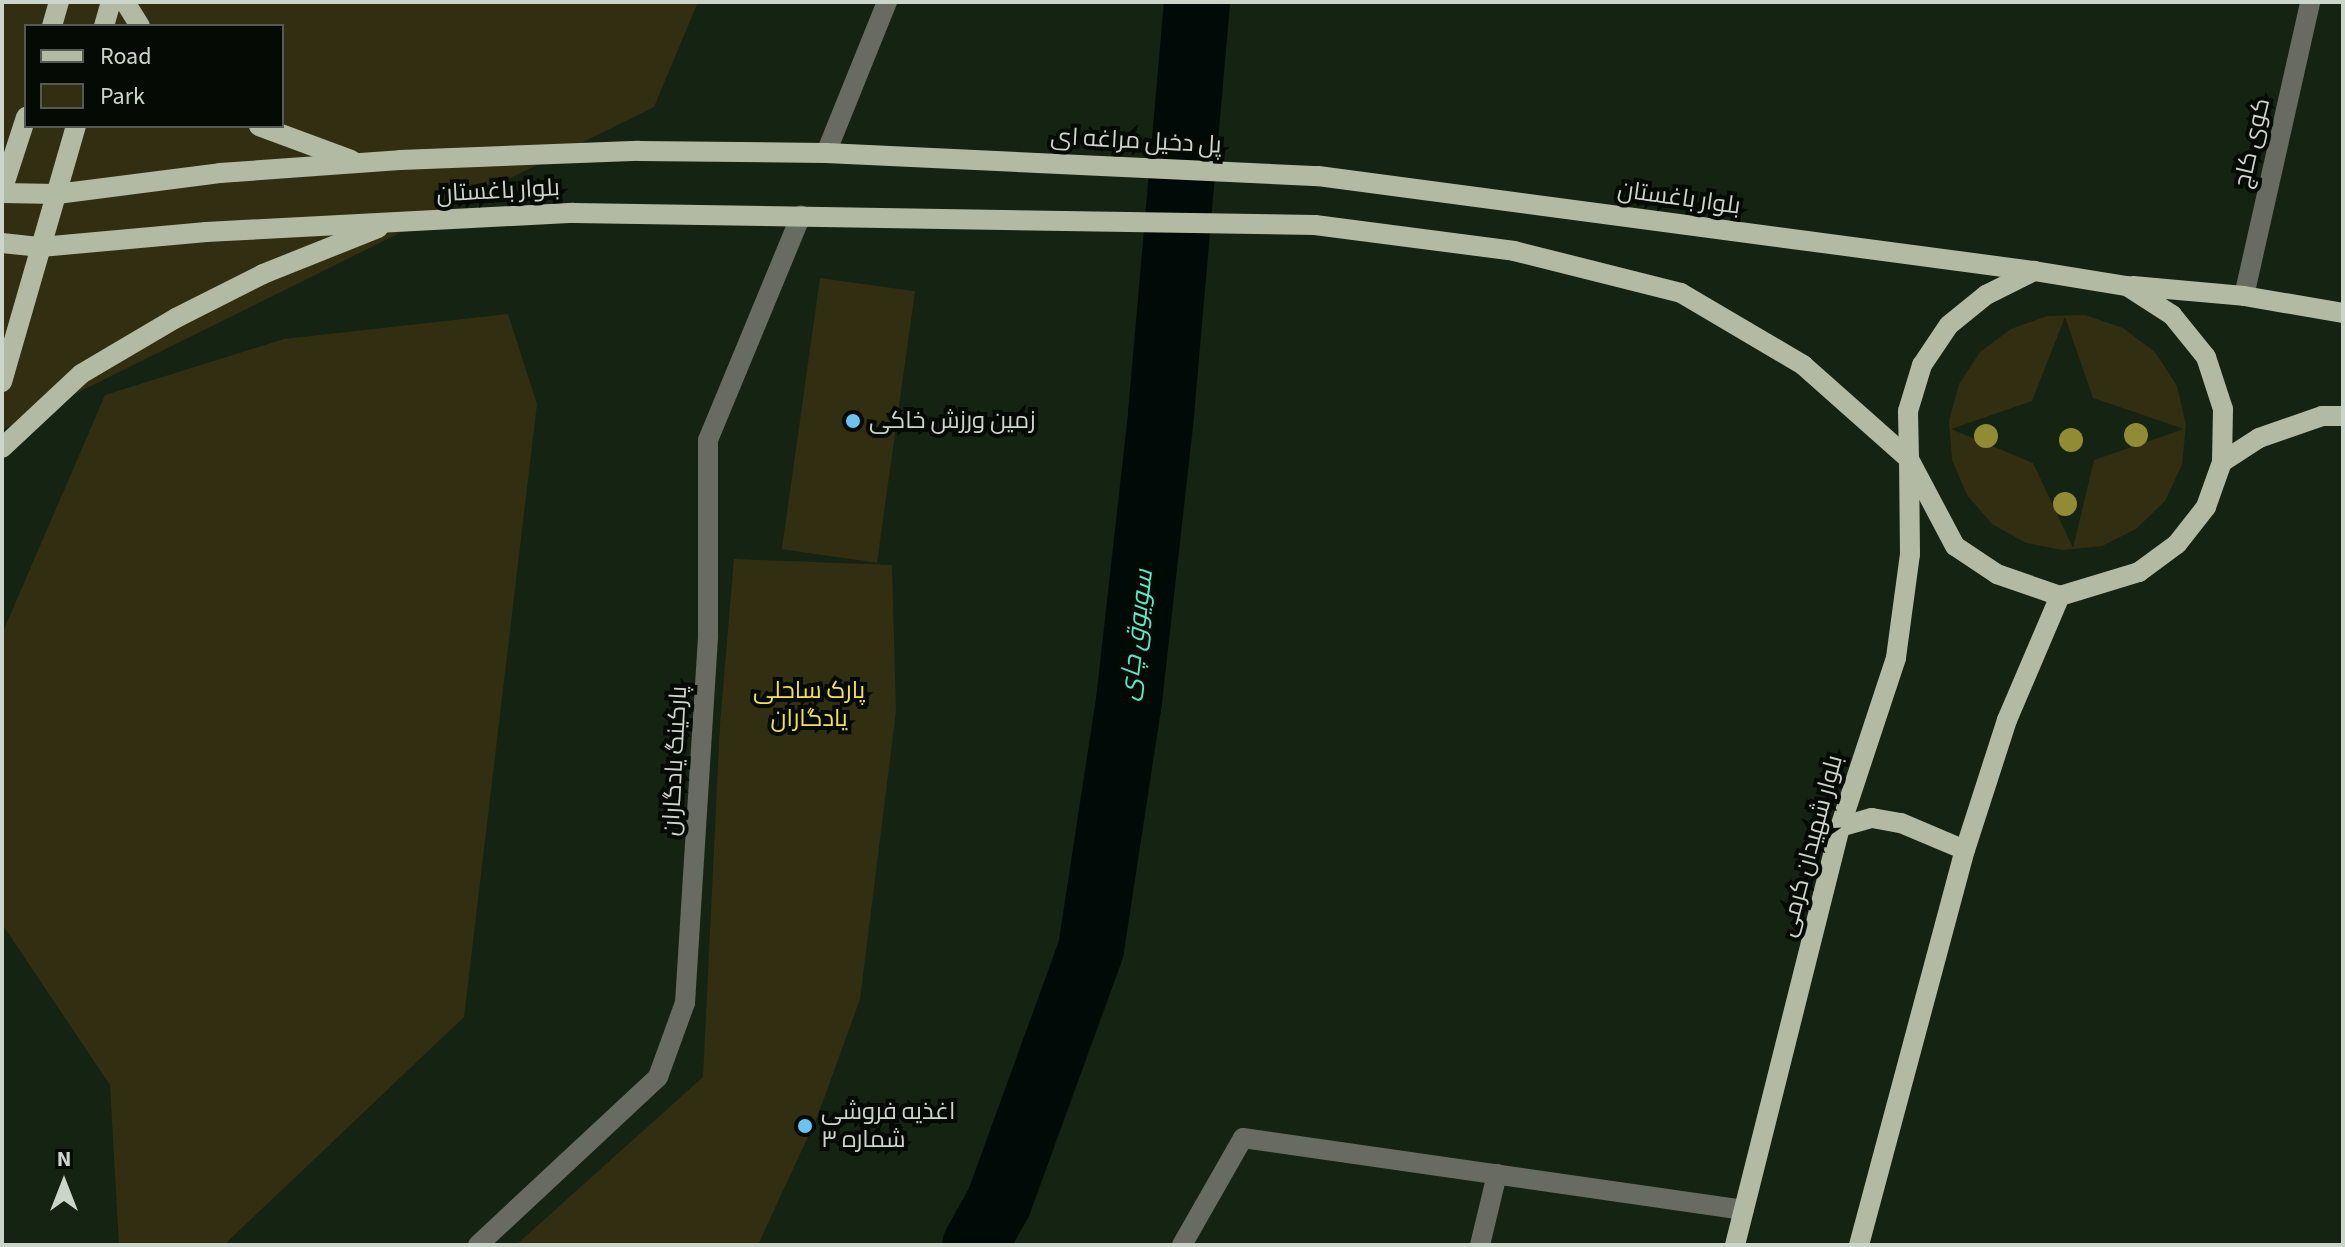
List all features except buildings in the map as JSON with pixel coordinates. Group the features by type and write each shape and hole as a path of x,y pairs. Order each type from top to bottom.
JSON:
{"main road":[{"path":"53,24 59,2"},
{"path":"105,24 111,2"},
{"path":"125,2 139,24"},
{"path":"2,192 24,123"},
{"path":"2,382 75,128"},
{"path":"264,128 358,163"},
{"name":"بلوار باغستان","path":"2,192 57,194 220,173 358,163 639,151 952,158"},
{"name":"پل دخیل مراغه ای","path":"952,158 1318,176"},
{"name":"بلوار باغستان","path":"1318,176 2127,286"},
{"name":"بلوار باغستان","path":"2,243 41,247 394,222 574,213 959,216 1315,225 1514,251 1681,293 1803,365 1909,459"},
{"path":"2,448 81,374 176,318 263,274 394,222"},
{"name":"بلوار شهیدان کرمی","path":"1735,1245 1840,827 1896,658 1910,554 1908,411 1928,355 1958,317 1986,295 2034,271"},
{"path":"2127,286 2244,296 2343,313"},
{"path":"1909,459 1955,546 1997,574 2060,596 2139,572 2177,544 2206,507 2222,462 2223,409 2206,357 2172,315 2127,286"},
{"path":"2222,462 2259,438 2322,416 2343,416"},
{"path":"1859,1245 1965,850 2007,720 2060,596"},
{"path":"1840,827 1872,818 1965,850"}],"street":[{"path":"826,153 887,2"},
{"name":"کوی کاج","path":"2244,296 2310,2"},
{"name":"پارکینگ یادگاران","path":"478,1245 658,1077 685,1003 708,636 708,440 801,215"},
{"path":"1182,1245 1243,1138 1744,1210"},
{"path":"1480,1245 1497,1174"}],"green space":[{"path":"2,2 698,2 654,107 2,430"},
{"name":"زمین ورزش خاکی","path":"820,278 915,291 877,563 782,549"},
{"path":"508,314 537,404 464,1017 224,1245 119,1245 110,1085 2,924 2,634 105,395 284,339"},
{"path":"2085,315 2123,328 2155,352 2177,386 2186,425 2182,465 2165,501 2136,529 2102,546 2063,550 2026,543 1992,524 1967,495 1952,460 1949,421 1959,384 1980,352 2011,329 2047,316","holes":["2065,317 2093,398 2184,429 2094,460 2073,548 2033,463 1951,429 2032,401"]},
{"name":"پارک ساحلی یادگاران","path":"734,559 892,565 896,711 860,999 818,1115 758,1245 516,1245 703,1077 720,724"}],"waterway":[{"name":"سویوق چای","path":"975,1245 999,1202 1091,949 1129,701 1161,414 1197,2"}],"place":[{"name":"زمین ورزش خاکی","path":"853,421"},
{"name":"اغذیه فروشی شماره ۳","path":"805,1126"}]}
